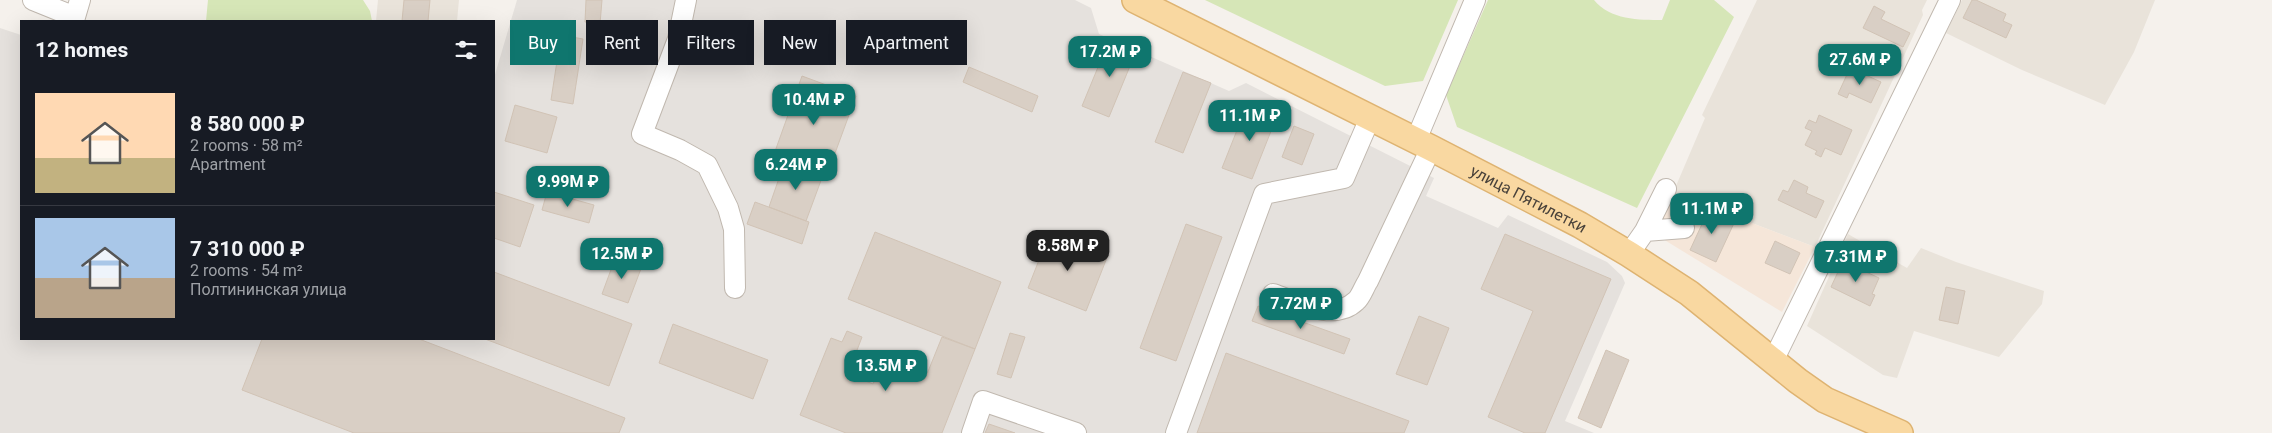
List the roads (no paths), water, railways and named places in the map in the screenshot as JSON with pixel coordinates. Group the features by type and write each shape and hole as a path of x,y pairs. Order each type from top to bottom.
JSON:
{"main road":[{"name":"улица Пятилетки","path":"1134,0 1424,144 1541,204 1630,254 1689,293 1773,361 1825,400 1900,433"}],"street":[{"path":"33,0 75,17 80,0"},
{"path":"686,0 678,39 642,134 680,150 707,165 728,208 734,229 736,288"},
{"path":"1274,294 1326,311 1342,309 1356,301 1368,281 1424,144 1475,0"},
{"path":"1773,361 1950,0"},
{"path":"1176,433 1264,194 1344,178 1370,118"},
{"path":"1630,254 1645,231 1666,189"},
{"path":"1645,231 1684,228"},
{"path":"972,433 983,401 1076,433"}]}
